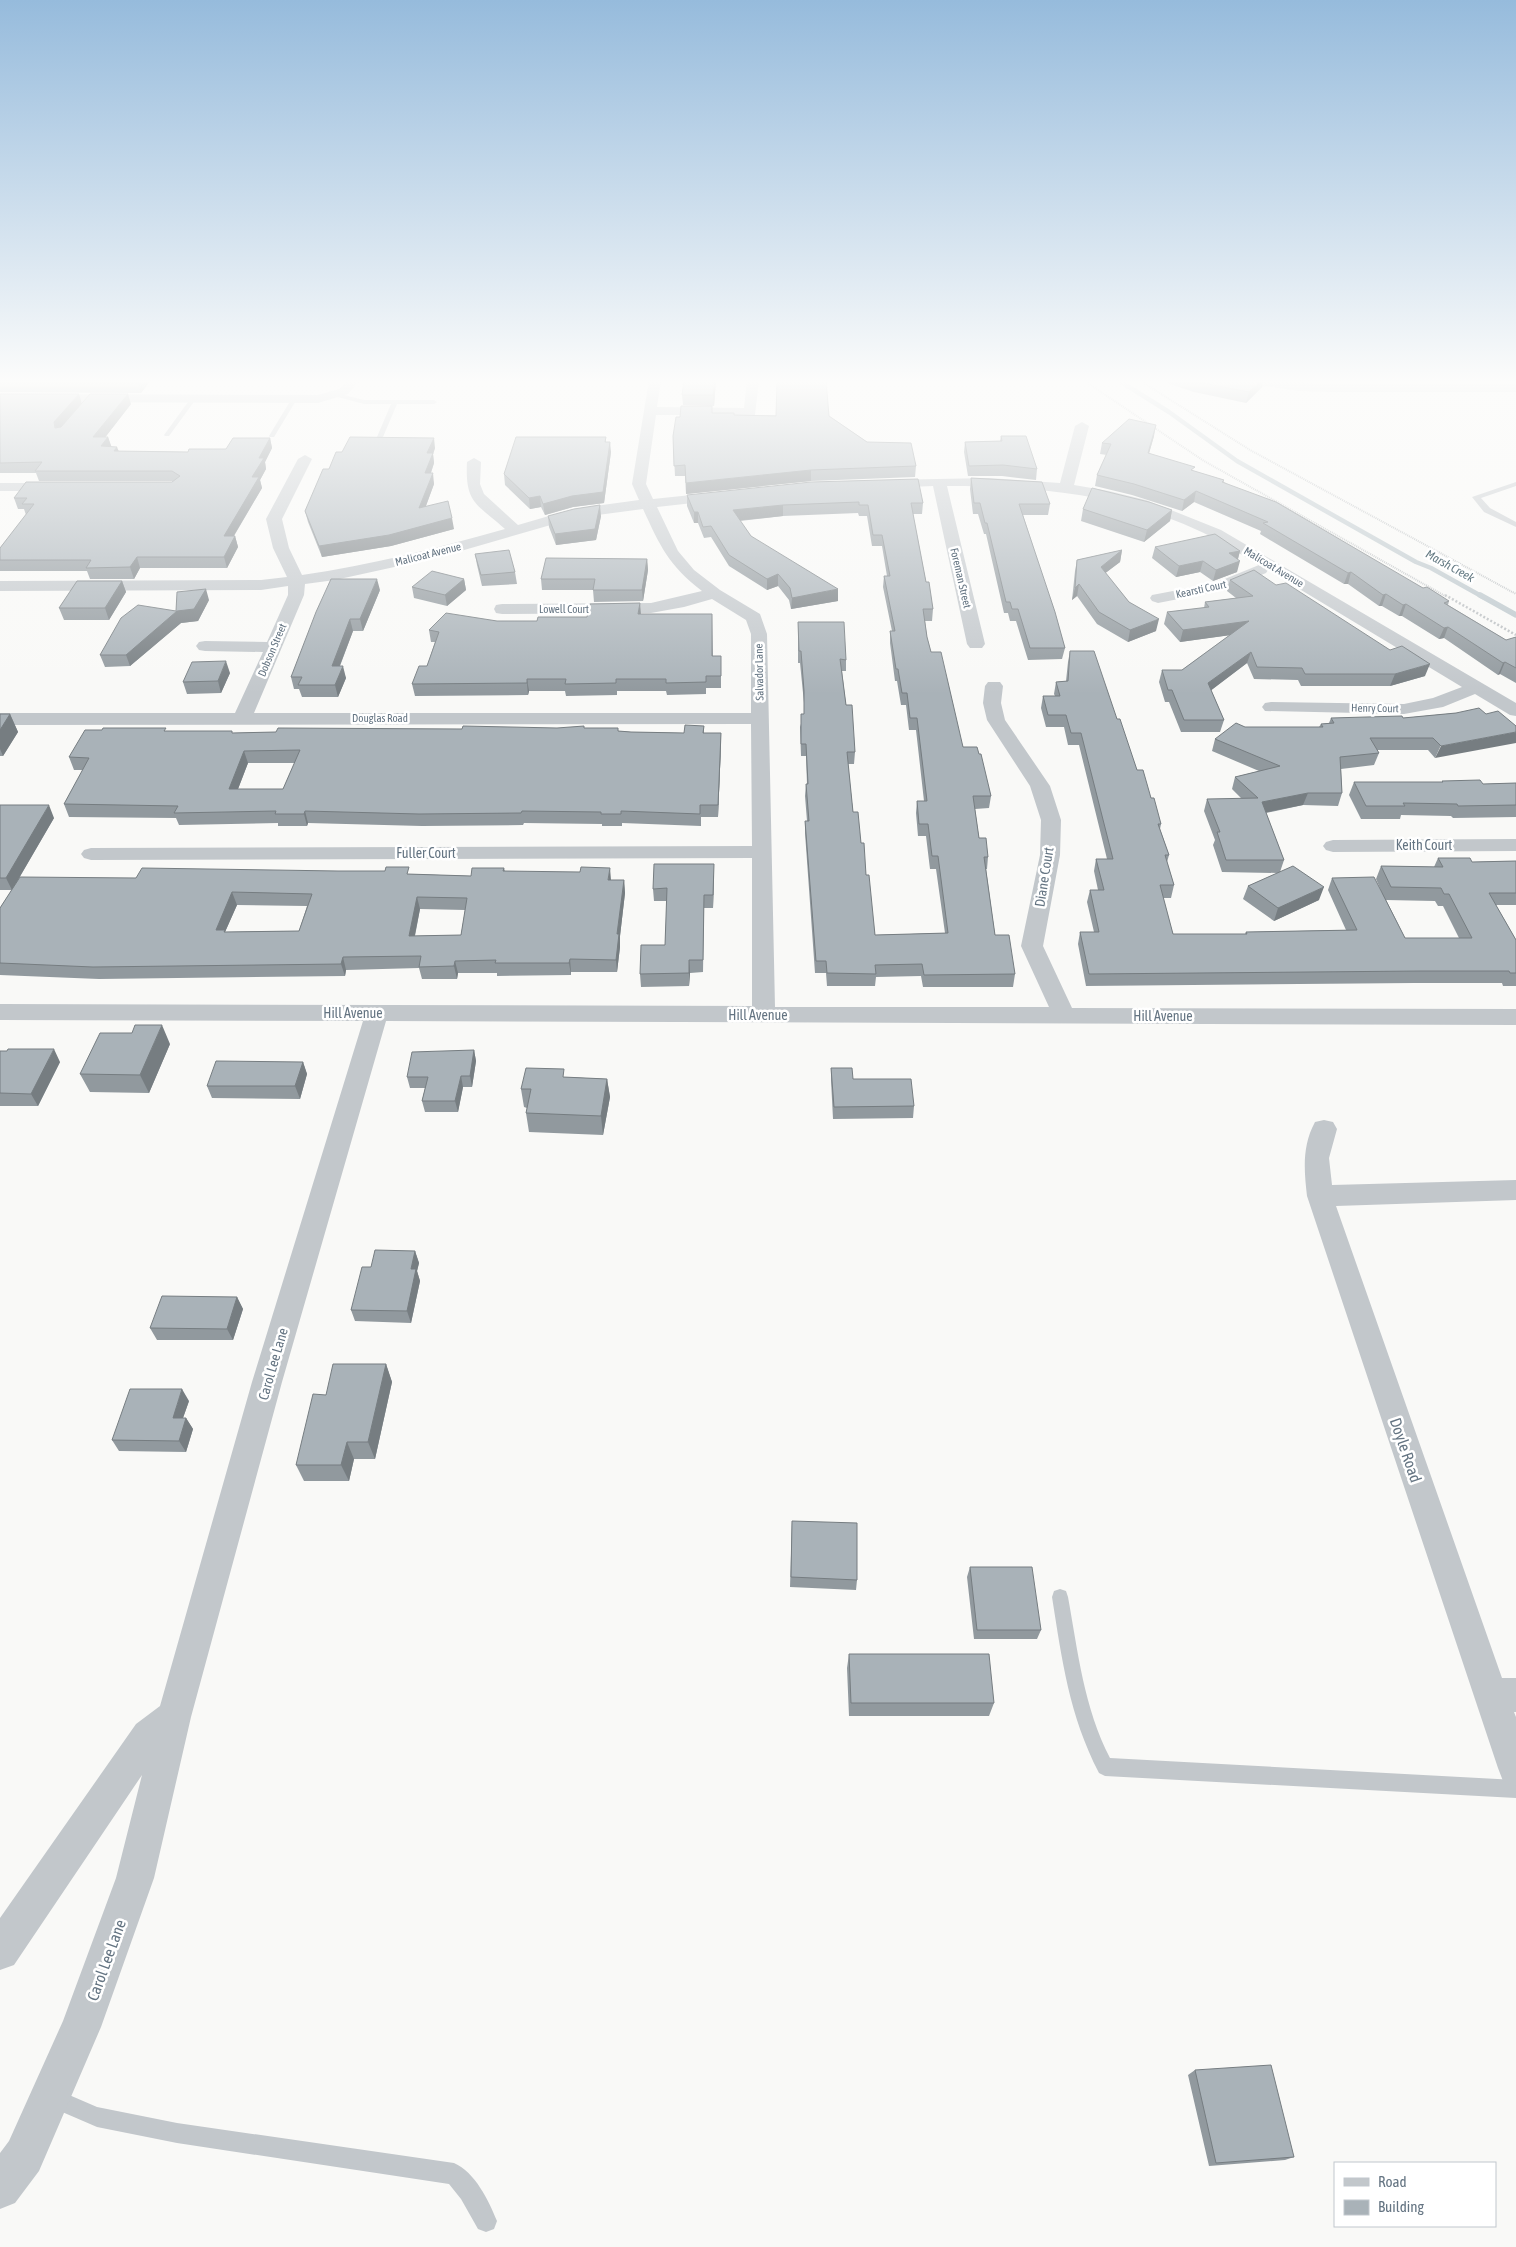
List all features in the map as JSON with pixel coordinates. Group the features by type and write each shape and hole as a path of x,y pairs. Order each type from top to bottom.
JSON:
{"street":[{"path":"292,485 274,519 282,548 297,580"},
{"path":"473,485 477,496 516,531"},
{"name":"Salvador Lane","path":"639,485 672,552 688,573 714,593 754,618 759,634 764,1015"},
{"name":"Foreman Street","path":"940,485 976,644"},
{"name":"Malicoat Avenue","path":"1028,485 1110,496 1174,515 1216,533 1516,711"},
{"path":"1066,489 1067,485"},
{"path":"0,487 68,487"},
{"name":"Malicoat Avenue","path":"0,586 261,585 335,576 440,552 573,514 732,495"},
{"name":"Kearsti Court","path":"1158,598 1220,587 1272,566"},
{"name":"Dobson Street","path":"242,718 296,595 297,580"},
{"name":"Lowell Court","path":"502,609 651,608 684,602 714,593"},
{"path":"205,646 273,647"},
{"name":"Diane Court","path":"994,686 992,703 996,720 1040,786 1051,820 1050,855 1032,946 1064,1016"},
{"name":"Henry Court","path":"1271,707 1404,709 1437,703 1476,687"},
{"name":"Douglas Road","path":"0,719 760,718"},
{"name":"Keith Court","path":"1332,846 1516,845"},
{"name":"Fuller Court","path":"92,854 762,852"},
{"name":"Hill Avenue","path":"0,1012 1516,1017"},
{"name":"Carol Lee Lane","path":"0,2188 24,2156 81,2027 135,1878 174,1717 267,1382 377,1013"},
{"name":"Doyle Road","path":"1324,1129 1316,1158 1320,1196 1503,1695 1516,1768"},
{"path":"1320,1196 1516,1190"},
{"path":"0,1951 148,1736 174,1717"}],"lane":[{"path":"1514,485 1476,498 1487,510 1516,525"},
{"path":"1060,1597 1076,1692 1091,1740 1105,1767 1516,1790"},
{"path":"50,2097 97,2118 177,2133 454,2174 469,2191 486,2221"}],"path":[{"path":"1247,485 1516,635"},
{"path":"1314,485 1516,594"}],"building":[{"path":"24,485 254,485 224,536 235,536 224,557 137,557 130,567 86,568 91,560 0,560 0,548 34,504 22,504 27,498 14,498"},
{"path":"316,485 428,485 419,508 448,501 452,518 389,535 319,546 305,511"},
{"path":"515,485 604,485 603,492 572,496 543,504 540,496 529,498"},
{"path":"784,485 919,485 923,503 911,503 926,582 929,582 933,609 923,609 927,637 931,652 941,652 963,747 977,747 979,754 981,754 991,796 973,796 979,838 986,838 988,857 984,857 995,935 1009,935 1015,974 924,975 922,964 875,965 876,974 827,973 826,961 816,961 805,821 809,821 806,784 808,784 806,744 801,744 801,714 804,714 804,691 801,651 799,651 798,622 844,622 846,660 840,659 846,705 852,705 855,752 847,752 853,812 858,812 861,843 864,843 866,875 869,875 875,935 948,933 938,856 932,856 928,824 919,824 917,801 927,801 917,718 910,718 907,693 902,693 898,669 896,669 890,631 895,631 884,576 890,576 882,535 873,535 868,505 859,505 859,502 783,505 733,510 751,536 838,589 792,598 790,588 778,574 767,579 729,555 711,526 703,527 698,512 694,512 687,495"},
{"path":"972,485 1043,485 1050,504 1019,504 1065,648 1030,648 1018,609 1012,609 1010,602 1006,602 987,523 985,523 980,503 974,503"},
{"path":"1137,485 1230,485 1276,502 1423,588 1427,587 1449,601 1444,603 1506,640 1516,637 1516,668 1505,662 1503,663 1448,627 1444,628 1406,604 1403,605 1386,594 1383,595 1351,572 1348,573 1263,523 1268,522 1196,491 1184,500"},
{"path":"1092,488 1149,502 1172,510 1147,530 1083,509"},
{"path":"600,505 595,529 555,534 548,516"},
{"path":"1215,534 1240,551 1229,553 1240,561 1216,570 1203,561 1179,566 1155,547"},
{"path":"509,550 515,572 481,575 475,554"},
{"path":"1122,550 1101,567 1129,602 1159,619 1130,630 1099,612 1079,584 1075,588 1077,560"},
{"path":"546,558 647,559 642,590 593,590 595,579 541,579"},
{"path":"1254,570 1276,585 1286,583 1390,650 1402,646 1430,664 1395,674 1305,674 1302,668 1257,667 1251,652 1208,683 1224,720 1184,720 1172,690 1168,690 1162,670 1182,670 1249,621 1183,630 1167,612 1209,607 1205,602 1253,596 1230,580"},
{"path":"432,571 464,579 445,595 412,587"},
{"path":"331,579 377,579 360,619 350,619 332,666 343,666 335,685 298,685 302,677 291,677"},
{"path":"77,581 122,581 105,608 59,608"},
{"path":"206,589 194,609 177,611 126,655 100,655 121,618 138,605 176,611 177,592"},
{"path":"640,603 638,614 712,614 712,656 721,656 721,676 706,676 706,682 666,683 666,679 616,679 616,683 565,684 566,679 527,679 527,683 412,684 419,666 427,666 439,632 429,630 446,613 497,621 537,621 538,617 587,617 590,604"},
{"path":"1070,651 1094,651 1137,770 1143,770 1151,798 1154,798 1161,824 1158,824 1169,855 1165,855 1174,885 1160,885 1173,934 1247,934 1246,932 1357,930 1332,878 1374,877 1405,938 1472,938 1449,894 1444,894 1441,888 1391,887 1381,866 1443,867 1438,858 1470,858 1472,862 1516,861 1516,893 1489,893 1516,940 1516,973 1510,973 1509,971 1420,971 1089,974 1080,932 1099,932 1090,890 1104,890 1096,859 1113,859 1081,733 1071,733 1066,715 1048,715 1043,696 1060,696 1056,682 1068,681"},
{"path":"226,661 218,681 183,682 192,662"},
{"path":"1479,708 1486,714 1498,711 1516,726 1516,732 1441,746 1433,738 1370,738 1379,753 1340,757 1342,793 1308,793 1262,802 1284,860 1226,860 1217,832 1220,832 1207,799 1258,798 1235,777 1280,766 1215,739 1236,723 1245,727 1323,727 1321,724 1334,723 1331,718 1402,716 1403,718 1456,713"},
{"path":"0,714 10,714 0,730"},
{"path":"685,725 704,726 703,733 721,733 718,805 700,805 700,814 621,811 621,814 522,811 521,813 419,814 305,811 304,814 275,814 276,811 174,813 178,806 64,804 89,758 69,757 85,730 102,730 103,728 166,728 164,731 232,731 232,733 276,732 278,728 462,729 463,726 557,728 584,726 584,728 618,728 618,731 631,732 684,733","holes":["300,750 283,789 229,789 244,751"]},
{"path":"1480,780 1483,784 1516,783 1516,805 1458,806 1457,804 1403,803 1405,806 1366,806 1354,782 1443,782"},
{"path":"0,805 49,805 6,878 0,878"},
{"path":"654,864 714,864 713,895 704,895 703,960 689,960 689,973 640,974 641,945 665,945 667,888 653,889"},
{"path":"1293,866 1324,887 1278,908 1248,886"},
{"path":"386,867 409,867 407,874 471,876 472,868 504,868 503,871 580,872 581,867 610,868 608,880 624,880 617,934 619,934 616,960 570,959 569,963 495,963 496,960 455,961 454,966 419,967 421,956 343,957 341,964 93,967 0,963 0,908 20,877 136,878 142,868 385,871","holes":["232,892 312,894 299,931 224,932 225,930 216,930","417,897 467,898 461,935 409,936"]},
{"path":"135,1025 162,1025 140,1075 80,1074 100,1033 132,1033"},
{"path":"8,1049 54,1049 31,1094 0,1093 0,1051 7,1051"},
{"path":"474,1050 470,1076 461,1076 455,1101 422,1101 428,1077 407,1077 412,1052"},
{"path":"216,1061 303,1062 295,1086 207,1086"},
{"path":"526,1068 564,1069 563,1077 607,1079 601,1116 526,1113 531,1089 521,1089"},
{"path":"831,1068 852,1068 853,1079 911,1079 914,1106 834,1107"},
{"path":"375,1250 415,1251 411,1269 416,1269 407,1311 351,1310 362,1267 371,1267"},
{"path":"162,1296 237,1297 227,1329 150,1328"},
{"path":"333,1364 386,1364 368,1442 347,1442 341,1465 296,1465 313,1394 326,1395"},
{"path":"130,1389 182,1389 173,1418 186,1418 179,1441 112,1440"},
{"path":"792,1521 857,1523 857,1580 791,1577"},
{"path":"970,1567 1032,1567 1041,1630 977,1630"},
{"path":"849,1654 989,1654 994,1703 851,1703"},
{"path":"1271,2065 1294,2157 1216,2163 1195,2070"}],"waterway":[{"name":"Marsh Creek","path":"1279,485 1416,562 1431,568 1483,597"},
{"name":"Marsh Creek","path":"1480,595 1516,615"}]}
